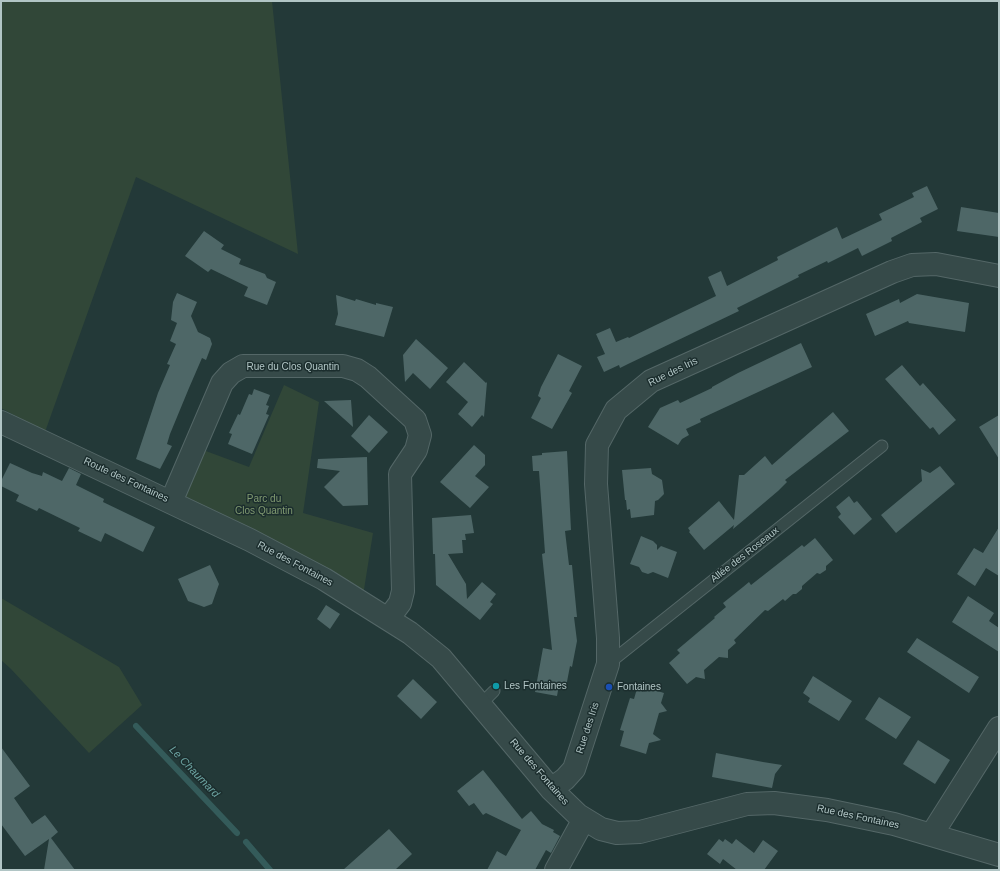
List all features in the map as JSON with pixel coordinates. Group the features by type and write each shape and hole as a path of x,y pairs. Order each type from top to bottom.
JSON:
{"street":[{"name":"Rue des Iris","path":"551,789 565,779 574,769 608,664 608,638 596,484 597,445 616,410 651,381 820,304 912,265 936,264 999,276"},
{"name":"Rue du Clos Quantin","path":"171,502 222,383 231,373 243,366 343,366 357,370 368,377 415,420 420,435 416,450 400,474 403,591 400,603 388,619"},
{"name":"Route des Fontaines","path":"1,422 250,540"},
{"name":"Rue des Fontaines","path":"250,540 324,579 410,633 441,658 488,697 551,789 584,819 600,829 617,833 640,832 747,804 774,803 827,810 894,824 999,854"},
{"path":"932,834 999,728"},
{"path":"556,870 584,819"}],"lane":[{"name":"Allée des Roseaux","path":"608,664 882,446"}],"green space":[{"path":"1,1 272,1 298,254 136,177 45,432 1,408"},
{"name":"Parc du Clos Quantin","path":"284,385 319,402 303,513 373,533 362,602 171,502 195,447 249,467"},
{"path":"1,598 119,667 142,705 89,753 1,660"}],"building":[{"path":"927,186 938,209 920,218 922,222 891,238 892,241 862,256 858,248 828,263 827,261 798,275 799,277 737,308 739,311 620,368 619,365 604,372 597,357 605,354 596,334 610,328 616,342 628,337 629,338 716,296 708,277 721,271 727,286 778,260 777,257 837,227 842,239 882,220 879,214 914,197 912,193"},
{"path":"961,207 999,213 999,237 957,231"},
{"path":"204,231 224,245 221,249 241,259 239,264 265,274 267,278 276,282 267,305 244,296 248,287 211,269 208,272 185,256"},
{"path":"177,293 197,302 191,316 198,332 210,338 212,344 206,360 202,358 189,388 167,444 172,446 160,469 136,459 158,393 170,365 167,364 176,344 170,341 177,323 171,320 173,302"},
{"path":"917,294 969,303 965,332 909,323 908,321 875,336 866,314 899,299 900,303"},
{"path":"336,295 355,301 356,299 376,305 376,303 393,307 384,337 335,325 338,314"},
{"path":"416,339 448,368 430,389 413,373 405,382 403,355"},
{"path":"801,343 812,367 700,419 701,422 686,429 689,435 682,439 678,445 648,427 660,408 678,400 680,403"},
{"path":"558,354 582,366 569,391 572,393 552,429 531,418 541,398 538,396 541,387"},
{"path":"464,362 486,383 487,382 484,417 482,415 472,427 458,414 468,402 446,382"},
{"path":"902,365 920,386 923,383 956,420 939,435 933,427 930,429 885,379"},
{"path":"254,389 270,395 266,405 269,406 266,414 269,415 252,454 228,444 232,434 229,433 238,414 240,415 249,394 252,395"},
{"path":"351,400 353,427 324,401"},
{"path":"833,412 849,431 785,480 787,482 778,491 733,529 734,525 704,550 689,532 690,531 688,528 719,501 734,520 739,475 744,475 765,456 772,465"},
{"path":"369,415 388,432 369,453 351,436"},
{"path":"999,415 999,459 979,427"},
{"path":"474,445 485,455 485,465 475,476 489,487 470,508 440,482"},
{"path":"567,451 571,530 565,531 569,565 572,565 577,617 574,617 577,641 566,687 559,685 557,696 535,692 543,648 552,650 542,554 545,553 539,471 533,471 532,456 542,455 542,453"},
{"path":"367,457 368,505 343,506 324,487 340,471 317,468 318,459"},
{"path":"10,463 42,476 43,472 62,481 69,468 81,474 76,485 104,499 103,502 155,527 143,552 105,533 101,542 78,531 80,528 39,508 37,511 16,501 19,495 1,486 1,481"},
{"path":"940,466 955,484 896,533 881,515 922,481 921,469 930,473"},
{"path":"651,468 652,474 662,480 664,494 655,501 654,515 631,518 630,509 627,510 625,500 622,470"},
{"path":"849,496 854,503 857,501 872,519 854,535 838,517 841,514 836,507"},
{"path":"471,515 474,533 465,534 466,540 462,540 463,553 448,554 466,584 467,599 482,582 496,594 490,602 493,604 480,620 436,585 435,554 433,554 432,518"},
{"path":"999,527 999,576 986,568 975,586 957,574 974,548 983,553"},
{"path":"641,536 653,541 657,545 657,550 661,546 677,552 668,578 653,572 648,574 642,572 639,567 630,564"},
{"path":"815,538 833,560 826,566 826,570 820,574 817,573 802,586 802,589 796,594 793,594 785,601 783,599 768,611 765,610 734,640 736,643 728,650 728,658 719,657 704,670 705,679 696,677 687,684 669,663 680,653 677,650 726,607 723,603 749,582 751,585 802,545 804,547"},
{"path":"210,565 219,584 212,604 204,607 188,601 178,579"},
{"path":"968,596 994,613 989,621 999,628 999,652 952,622"},
{"path":"326,605 340,614 330,629 317,619"},
{"path":"917,638 979,677 969,693 907,652"},
{"path":"813,676 852,701 839,721 808,702 810,698 803,693"},
{"path":"413,679 437,702 421,719 397,696"},
{"path":"638,685 664,693 661,703 667,711 659,713 653,734 661,740 649,743 646,754 620,746 624,731 620,730 630,698 634,699"},
{"path":"879,697 911,717 896,739 865,719"},
{"path":"918,740 950,760 935,784 903,764"},
{"path":"1,747 30,786 14,798 32,824 45,815 58,832 51,838 75,870 44,870 49,839 25,856 1,824"},
{"path":"716,753 782,765 775,774 772,788 712,777"},
{"path":"483,770 522,819 531,811 542,824 554,830 553,832 560,836 551,853 546,850 535,870 487,870 497,851 506,856 521,830 486,813 483,815 474,803 469,806 457,791"},
{"path":"389,829 412,854 395,870 343,870"},
{"path":"719,839 723,842 725,839 732,844 736,839 754,853 763,840 778,851 764,870 737,870 723,859 720,864 707,854"}],"waterway":[{"name":"Le Chaumard","path":"136,726 237,833"},
{"name":"Le Chaumard","path":"246,842 270,870"}],"place":[{"name":"Les Fontaines","path":"496,686"},
{"name":"Fontaines","path":"609,687"}]}
